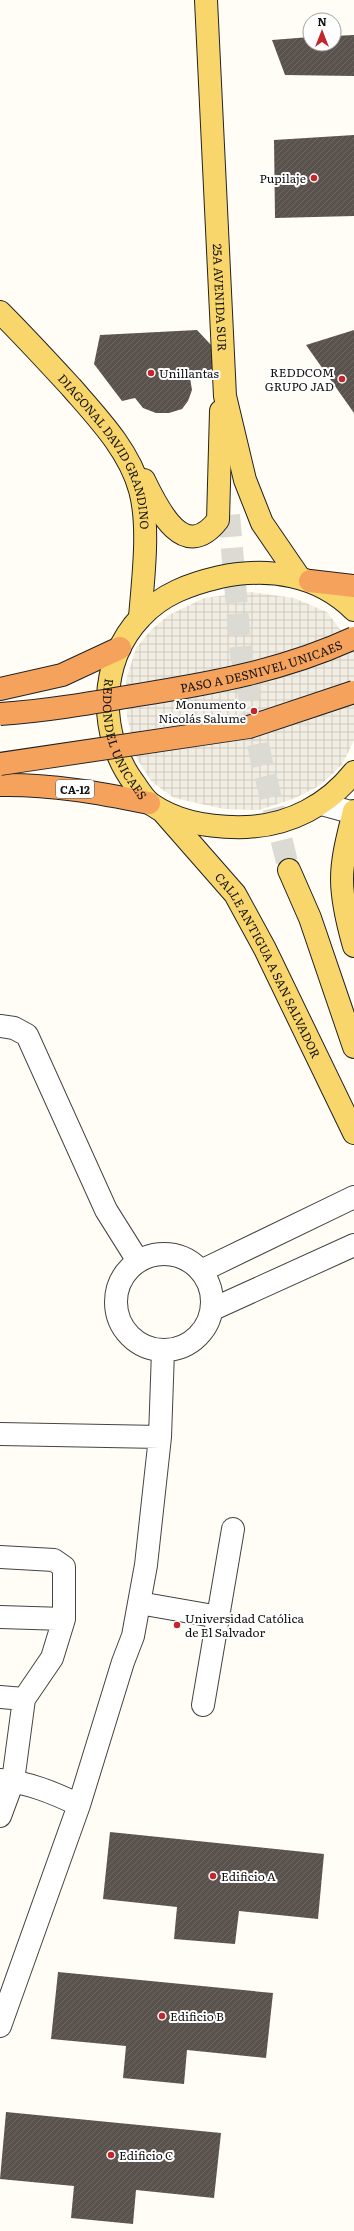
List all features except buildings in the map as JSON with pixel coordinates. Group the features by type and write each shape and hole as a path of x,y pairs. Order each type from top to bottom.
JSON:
{"highway":[{"path":"305,579 354,586"},
{"name":"PASO A DESNIVEL UNICAES","path":"0,714 38,711 223,681 264,671 328,650 354,638"},
{"path":"0,689 62,675 120,648"},
{"path":"0,764 249,727 354,692"},
{"name":"CA-12","path":"0,785 21,784 87,790 156,807"}],"main road":[{"name":"25A AVENIDA SUR","path":"206,0 225,396 245,480 262,522 305,579"},
{"name":"DIAGONAL DAVID GRANDINO","path":"0,312 34,346 102,423 118,444 140,490 144,530 144,573 140,618"},
{"path":"102,423 139,470 167,523 178,532 194,537 210,530 218,520 224,360"},
{"path":"225,396 230,515"},
{"name":"REDONDEL UNICAES","path":"354,610 334,592 305,579 258,573 232,575 207,580 188,586 162,598 140,618 120,648 115,660 110,685 109,730 123,768 156,807 196,822 229,827 251,826 290,819 321,804 338,791 354,772"},
{"name":"CALLE ANTIGUA A SAN SALVADOR","path":"156,807 235,894 265,949 354,1133"},
{"path":"354,813 346,842 342,879 348,927 354,946"},
{"path":"289,870 310,918 354,1047"}],"lane":[{"path":"321,804 354,813"},
{"path":"0,1026 14,1028 27,1035 106,1210 138,1262"},
{"path":"201,1270 354,1197"},
{"path":"213,1310 354,1245"},
{"path":"164,1254 178,1255 191,1261 201,1270 209,1282 213,1296 213,1310 209,1323 201,1335 177,1349 163,1351 137,1343 124,1328 116,1308 116,1295 120,1282 127,1270 150,1256 164,1254"},
{"path":"0,2026 79,1805 123,1662 133,1636 146,1564 160,1437 163,1351"},
{"path":"0,1434 160,1437"},
{"path":"203,1705 233,1529"},
{"path":"0,1557 54,1560 64,1567 64,1619 52,1658 24,1699 0,1816"},
{"path":"139,1603 219,1617"},
{"path":"0,1617 64,1619"},
{"path":"0,1697 24,1699"},
{"path":"6,1781 50,1791 79,1805"}],"shaded area":[{"path":"250,592 294,598 327,612 354,648 354,740 342,765 319,786 293,799 259,810 224,809 174,798 152,782 137,759 127,717 126,680 136,648 151,630 169,615 204,598"}],"tunnel":[{"path":"229,515 241,653 260,754 289,870"}],"place":[{"name":"Pupilaje","path":"314,178"},
{"name":"Unillantas","path":"151,373"},
{"name":"REDDCOM GRUPO JAD","path":"342,379"},
{"name":"Monumento Nicolás Salume","path":"254,711"},
{"name":"Universidad Católica de El Salvador","path":"177,1625"},
{"name":"Edificio A","path":"213,1876"},
{"name":"Edificio B","path":"162,2016"},
{"name":"Edificio C","path":"111,2155"}]}
